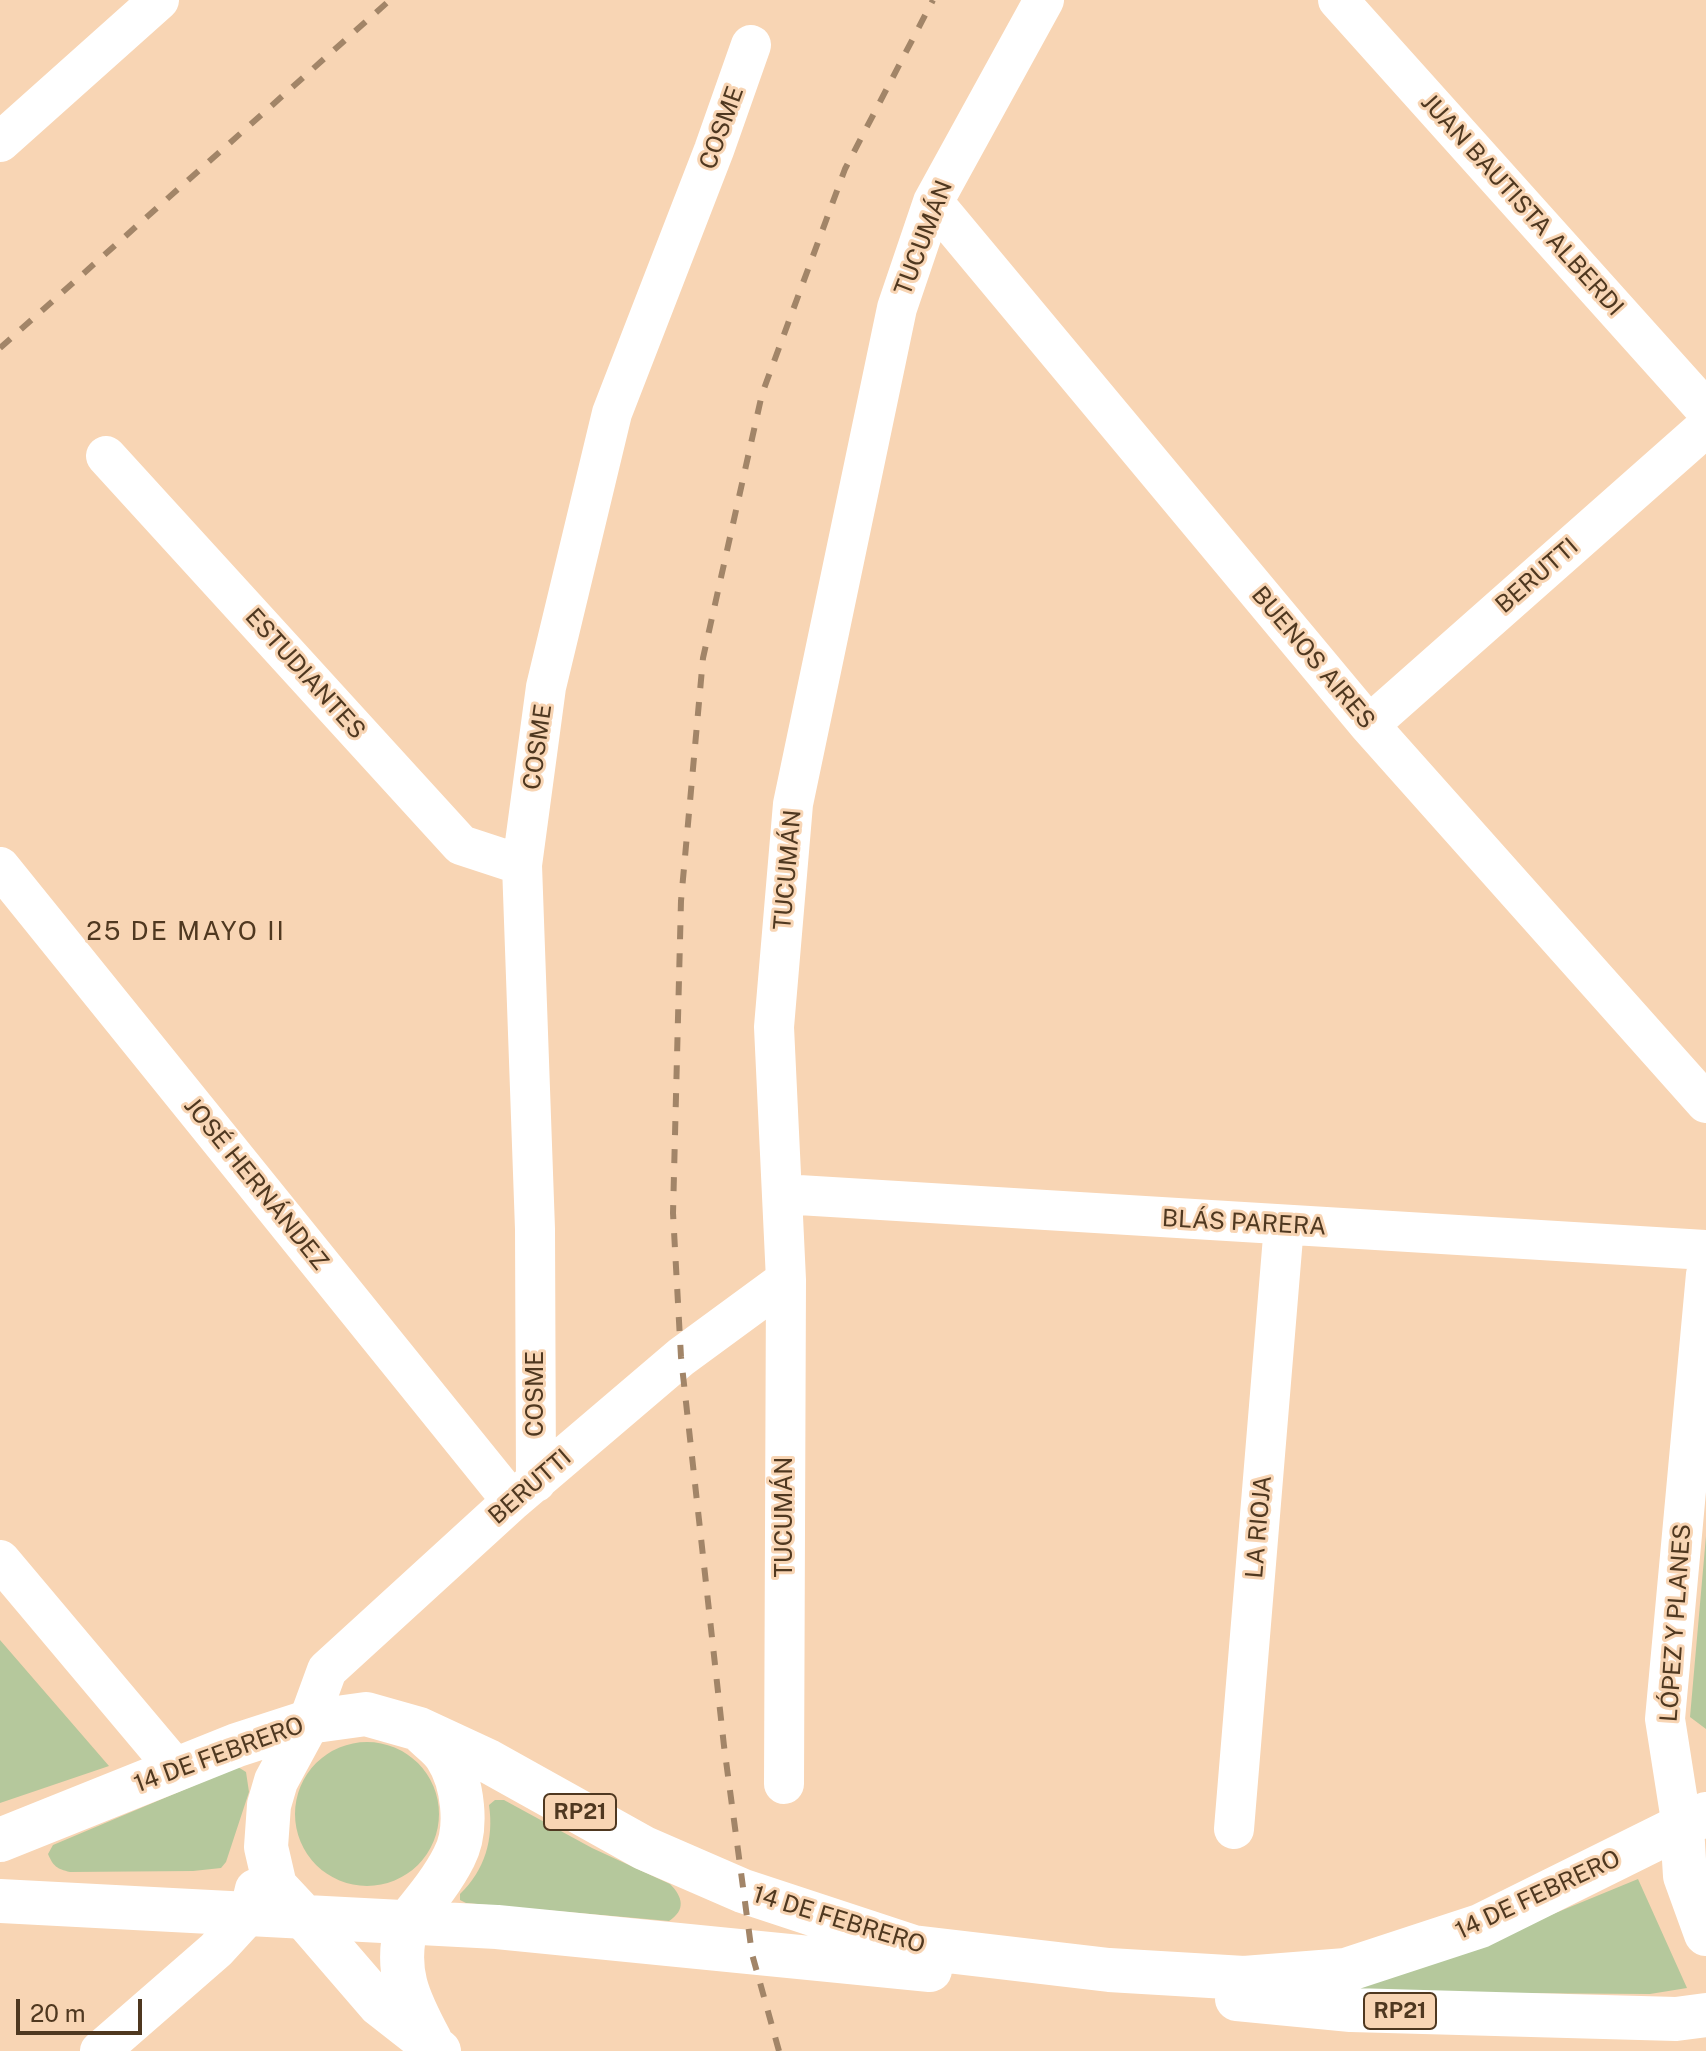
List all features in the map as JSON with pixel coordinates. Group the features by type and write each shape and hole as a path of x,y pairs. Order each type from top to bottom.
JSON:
{"main road":[{"name":"14 DE FEBRERO","path":"0,1840 237,1745 308,1722 366,1714 419,1729 488,1761 644,1848 743,1891 913,1947 1109,1970 1244,1978 1346,1970 1480,1926 1694,1821"},
{"path":"308,1722 291,1749 269,1805 266,1847 275,1886 380,2005 435,2047"},
{"path":"419,1729 444,1753 454,1772 462,1829 456,1855 407,1923 402,1943 401,1965 410,2002 435,2047"},
{"path":"1694,1821 1685,1876 1706,1934"},
{"name":"14 DE FEBRERO","path":"0,1901 497,1927 1351,2010 1676,2019 1706,2015"}],"street":[{"path":"0,142 159,0"},
{"name":"TUCUMÁN","path":"784,1784 786,1280 774,1027 793,804 897,308 933,202 1044,0"},
{"name":"JUAN BAUTISTA ALBERDI","path":"1338,0 1706,410"},
{"name":"COSME","path":"524,1492 535,1229 522,865 546,687 612,413 714,150 751,45"},
{"name":"BUENOS AIRES","path":"933,202 1369,725 1706,1103"},
{"name":"BERUTTI","path":"1369,725 1706,427"},
{"name":"ESTUDIANTES","path":"106,456 461,845 522,865"},
{"name":"JOSÉ HERNÁNDEZ","path":"0,867 524,1492"},
{"name":"BLÁS PARERA","path":"782,1194 1706,1250"},
{"name":"LA RIOJA","path":"1234,1829 1284,1225"},
{"name":"LÓPEZ Y PLANES","path":"1694,1821 1665,1719 1706,1274"},
{"name":"BERUTTI","path":"308,1722 327,1670 524,1492 681,1357 786,1280"},
{"path":"0,1560 176,1769"},
{"path":"100,2051 216,1950 249,1914 266,1847"}],"green space":[{"path":"1706,1536 1706,1729 1690,1717"},
{"path":"0,1640 109,1766 0,1803"},
{"path":"367,1742 394,1748 418,1763 433,1787 439,1814 433,1841 418,1865 394,1880 367,1886 340,1880 316,1865 301,1841 295,1814 301,1787 316,1763 340,1748"},
{"path":"238,1767 246,1772 249,1792 226,1862 221,1868 70,1872 56,1866 48,1854 53,1845"},
{"path":"495,1800 504,1800 592,1848 670,1884 680,1899 678,1912 669,1921 460,1900 460,1894 476,1875 486,1853 490,1830 489,1805"},
{"path":"1638,1879 1687,1988 1650,1994 1350,1992 1502,1935"}],"railway":[{"path":"0,348 390,0"},
{"path":"779,2051 752,1954 724,1746 681,1357 673,1213 681,901 703,658 762,394 845,169 933,0"}],"district":[{"name":"25 DE MAYO II","path":"186,932"}]}
